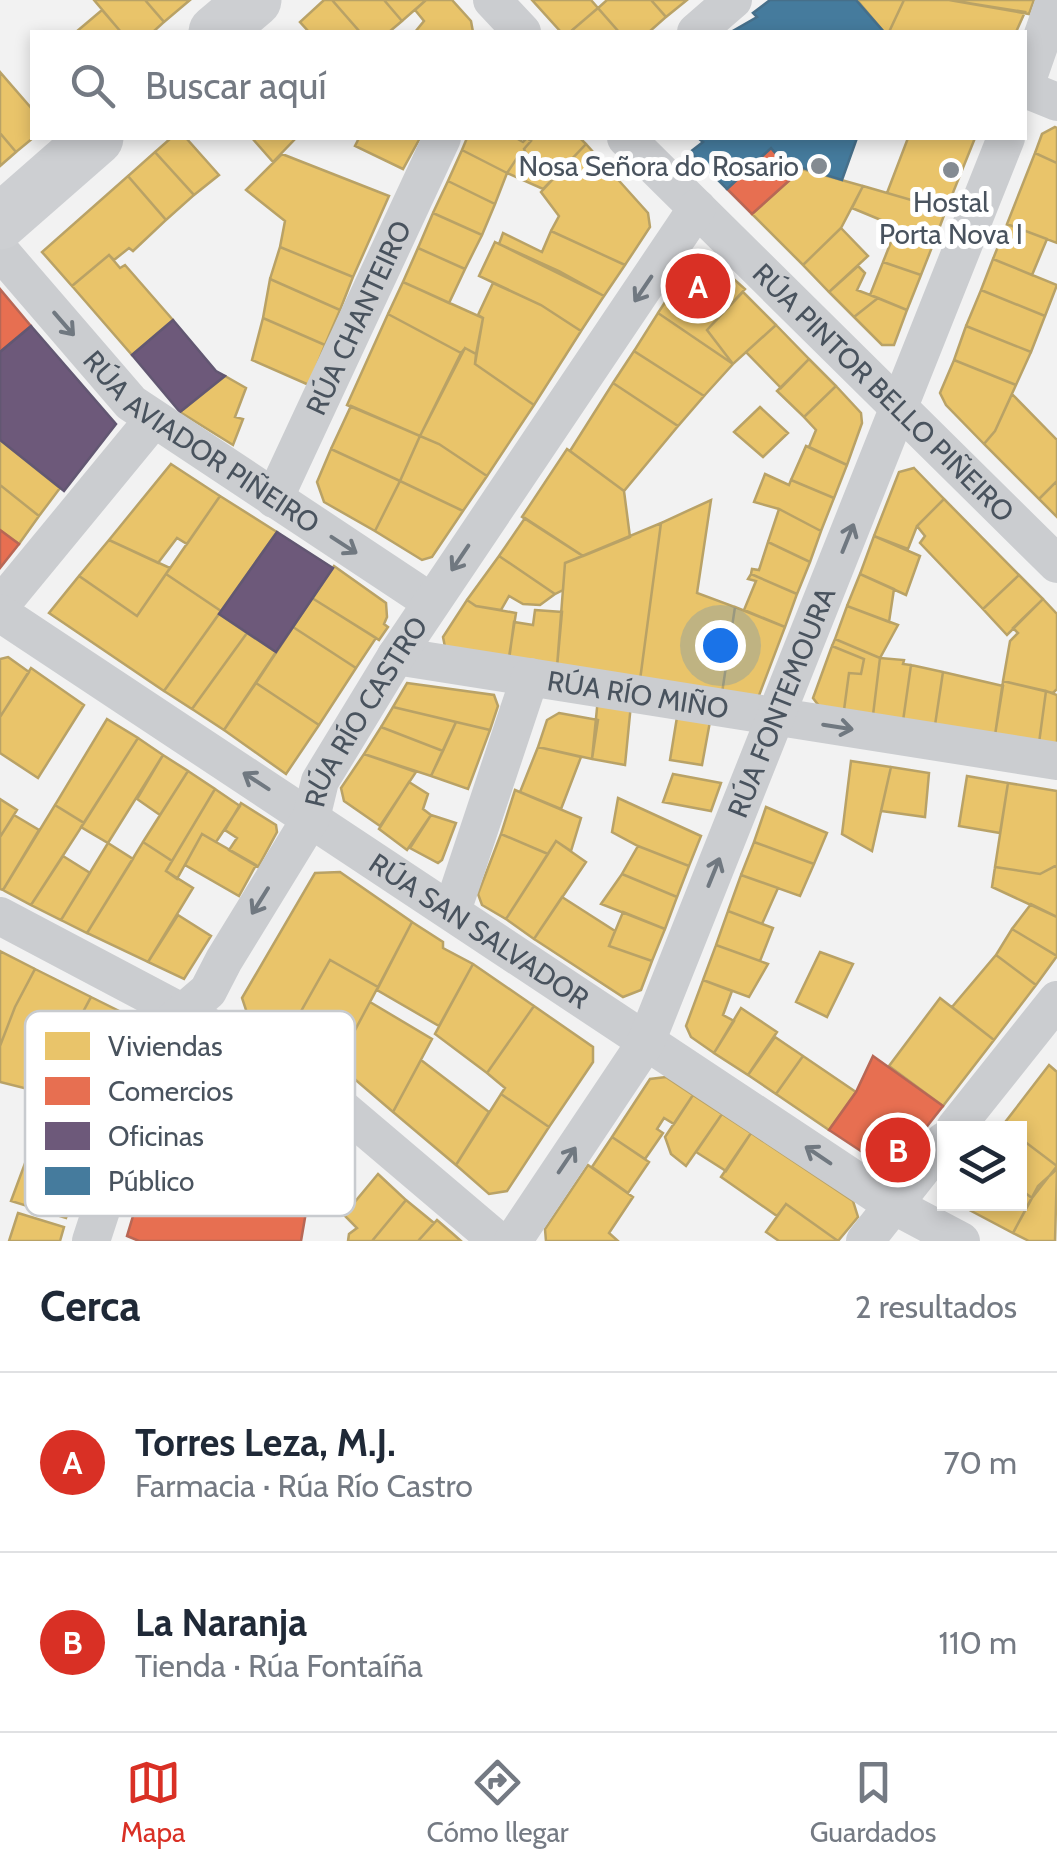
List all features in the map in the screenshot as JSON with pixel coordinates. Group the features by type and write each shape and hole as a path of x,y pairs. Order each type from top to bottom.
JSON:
{"main road":[{"path":"218,30 254,0"},
{"path":"0,222 94,140"}],"street":[{"path":"698,30 733,0"},
{"path":"1027,83 1056,0"},
{"path":"1027,90 1057,102"},
{"name":"RÚA CHANTEIRO","path":"274,499 441,140"},
{"name":"RÚA PINTOR BELLO PIÑEIRO","path":"628,140 1057,564"},
{"name":"RÚA FONTEMOURA","path":"513,1241 646,1042 1005,140"},
{"name":"RÚA RÍO CASTRO","path":"185,1011 208,991 311,818 320,781 396,656 697,208"},
{"name":"RÚA AVIADOR PIÑEIRO","path":"0,250 130,403 431,602"},
{"path":"0,610 153,420"},
{"name":"RÚA SAN SALVADOR","path":"0,610 893,1205 961,1241"},
{"name":"RÚA RÍO MIÑO","path":"396,656 1057,762"},
{"path":"452,910 530,677"},
{"path":"0,916 176,1011"},
{"path":"961,1121 1057,1000"},
{"path":"355,1120 498,1241"},
{"path":"864,1241 937,1150"},
{"name":"RÚA RÍO CASTRO","path":"91,1241 99,1216"}],"building: Viviendas":[{"path":"94,0 145,0 164,22 155,30 119,30"},
{"path":"145,0 190,0 164,22"},
{"path":"324,0 332,0 358,30 307,30 300,22"},
{"path":"332,0 384,0 402,21 391,30 358,30"},
{"path":"384,0 426,0 402,21"},
{"path":"426,0 452,0 471,21 473,30 417,30 424,21 415,10"},
{"path":"532,0 591,0 598,8 572,30 559,30"},
{"path":"607,0 651,0 666,17 651,30 617,30 598,8"},
{"path":"651,0 687,0 666,17"},
{"path":"857,0 904,0 890,30 882,30"},
{"path":"904,0 949,0 1025,12 1017,30 890,30"},
{"path":"949,0 1034,0 1029,14"},
{"path":"598,8 617,30 572,30"},
{"path":"102,10 119,30 78,30"},
{"path":"0,72 30,107 31,140 16,152 0,133"},
{"path":"1055,127 1057,163 1035,153 1042,134"},
{"path":"0,133 16,152 0,166"},
{"path":"169,140 188,140 219,175 194,195 155,152"},
{"path":"254,140 294,140 273,162"},
{"path":"358,140 419,140 403,169 355,146"},
{"path":"466,140 531,141 524,149 527,155 521,161 517,158 507,173 462,150"},
{"path":"582,140 586,144 543,189 507,173 517,158 521,161 527,155 524,149 531,141"},
{"path":"907,140 974,140 946,210 887,193"},
{"path":"586,144 648,213 650,227 625,265 551,231 559,216 541,192"},
{"path":"462,150 507,173 495,204 448,181"},
{"path":"155,152 194,195 166,220 128,176"},
{"path":"1035,153 1057,163 1057,243 1007,224"},
{"path":"282,154 389,196 353,277 280,247 285,221 246,190"},
{"path":"802,169 863,186 841,228 803,265 752,214"},
{"path":"128,176 166,220 133,251 129,248 114,260 109,255 72,286 42,252"},
{"path":"448,181 495,204 482,235 433,213"},
{"path":"863,186 946,210 934,242 852,208"},
{"path":"433,213 482,235 465,269 418,248"},
{"path":"1007,224 1047,239 1032,275 993,259"},
{"path":"897,227 934,242 921,275 883,262"},
{"path":"841,228 868,256 829,292 803,265"},
{"path":"551,231 625,265 604,296 499,244 503,233 542,252"},
{"path":"495,242 604,296 581,331 541,305 479,276"},
{"path":"280,247 353,277 340,310 270,279"},
{"path":"418,248 465,269 449,303 403,282"},
{"path":"701,254 745,289 707,330 733,364 658,313 694,258"},
{"path":"109,255 120,268 125,265 173,320 132,355 72,286"},
{"path":"993,259 1057,285 1045,316 981,290"},
{"path":"883,262 921,275 907,310 870,295"},
{"path":"858,266 865,273 857,290 878,298 854,317 829,292"},
{"path":"270,279 340,310 325,345 263,318"},
{"path":"403,282 483,318 476,354 465,348 461,353 388,314"},
{"path":"493,283 541,305 581,331 534,405 475,364 483,318 478,315"},
{"path":"981,290 1045,316 1031,352 966,326"},
{"path":"743,292 776,325 733,364 707,330"},
{"path":"878,298 907,310 894,345 882,345 854,317"},
{"path":"658,313 733,364 704,396 634,351"},
{"path":"388,314 461,353 420,436 347,405"},
{"path":"263,318 325,345 309,385 252,360"},
{"path":"776,325 809,359 781,388 746,352"},
{"path":"966,326 1031,352 1016,385 954,360"},
{"path":"465,348 476,354 475,364 534,405 487,476 420,436"},
{"path":"634,351 704,396 678,426 613,383"},
{"path":"809,359 836,386 804,417 777,391"},
{"path":"954,360 1016,385 995,431 984,444 946,405 940,393"},
{"path":"225,376 246,388 235,417 243,419 233,445 180,412"},
{"path":"613,383 678,426 624,491 570,451"},
{"path":"836,386 861,413 862,423 847,465 809,447 816,430 804,417"},
{"path":"1012,394 1057,440 1057,481 1039,499 984,444 995,431"},
{"path":"351,406 420,436 400,481 331,449"},
{"path":"760,407 788,433 763,457 734,432"},
{"path":"420,436 487,476 463,511 400,481"},
{"path":"0,440 60,488 39,516 0,485"},
{"path":"806,446 847,465 834,498 791,480"},
{"path":"331,449 400,481 375,531 324,502 317,482"},
{"path":"567,449 624,491 630,537 583,556 522,517"},
{"path":"171,464 220,496 187,544 177,538 158,563 109,540"},
{"path":"914,468 944,499 917,526 908,549 874,536 899,472"},
{"path":"765,474 834,498 821,531 779,509 754,502"},
{"path":"400,481 463,511 432,557 422,560 375,531"},
{"path":"1057,481 1057,517 1039,499"},
{"path":"0,485 39,516 19,544 0,530"},
{"path":"220,496 277,532 221,611 166,574"},
{"path":"944,499 1019,575 983,609 920,543 925,536 917,526"},
{"path":"711,500 697,593 735,607 722,693 640,680 661,523"},
{"path":"779,509 821,531 810,562 768,542"},
{"path":"525,518 583,556 565,563 563,590 555,594 499,556"},
{"path":"661,523 640,680 557,667 565,563"},
{"path":"874,536 920,556 906,595 860,574"},
{"path":"109,540 170,568 137,616 79,576"},
{"path":"768,542 810,562 797,594 751,574 752,569 759,570"},
{"path":"499,556 555,594 540,605 523,604 509,596 501,610 476,606 467,600"},
{"path":"334,566 386,603 384,624 388,627 379,640 312,598"},
{"path":"166,574 221,611 164,691 49,613 79,576 137,616"},
{"path":"751,574 797,594 785,627 744,610 756,581 748,579"},
{"path":"860,574 894,589 889,622 847,606"},
{"path":"1019,575 1043,599 1007,635 983,609"},
{"path":"312,598 376,638 356,668 293,627"},
{"path":"1043,599 1057,614 1057,689 1053,693 1003,681 1010,641 1018,633 1013,628"},
{"path":"467,600 476,606 516,613 509,657 445,647 443,637"},
{"path":"847,606 898,625 880,658 835,639"},
{"path":"735,607 785,627 758,698 722,693"},
{"path":"535,610 562,612 557,667 509,660 514,622 533,625"},
{"path":"219,614 247,633 192,709 164,691"},
{"path":"293,627 356,668 319,725 256,683"},
{"path":"247,633 276,652 224,730 192,709"},
{"path":"835,639 880,658 873,715 844,710 849,673 861,674 864,659 832,646"},
{"path":"832,646 864,659 861,674 849,673 844,710 819,706 813,698"},
{"path":"8,657 29,672 0,717 0,659"},
{"path":"880,658 904,660 903,664 911,665 903,721 873,715"},
{"path":"911,665 943,672 935,725 903,721"},
{"path":"31,668 84,705 38,778 0,753 0,717"},
{"path":"943,672 1003,686 995,735 935,725"},
{"path":"1003,681 1046,691 1039,743 995,735"},
{"path":"256,683 319,725 286,774 224,730"},
{"path":"407,683 494,695 498,706 490,730 393,707"},
{"path":"1046,691 1057,695 1057,746 1039,743"},
{"path":"598,698 631,704 625,765 592,759"},
{"path":"393,707 456,722 443,751 381,727"},
{"path":"678,711 711,716 702,765 670,760"},
{"path":"559,713 598,720 592,759 538,747 547,720"},
{"path":"107,719 138,738 84,823 55,805"},
{"path":"456,722 490,730 468,789 431,776"},
{"path":"381,727 443,751 431,776 364,754"},
{"path":"138,738 163,755 108,843 81,827"},
{"path":"538,747 581,757 561,809 520,792"},
{"path":"364,754 416,772 380,826 344,801 341,788"},
{"path":"163,755 188,771 160,815 137,799"},
{"path":"851,761 891,767 872,851 842,834"},
{"path":"891,767 929,773 925,817 881,811"},
{"path":"188,771 215,789 172,861 143,842"},
{"path":"673,774 721,783 711,811 663,802"},
{"path":"967,776 1008,783 1000,833 959,826"},
{"path":"409,782 428,794 423,809 431,815 407,850 379,829"},
{"path":"1008,783 1057,791 1057,865 1040,874 995,867"},
{"path":"215,789 240,806 216,842 202,834 177,879 166,871"},
{"path":"515,790 581,818 571,851 556,841 548,854 501,834"},
{"path":"618,798 701,836 689,866 612,832"},
{"path":"0,799 17,810 0,837"},
{"path":"241,803 276,825 277,832 258,867 229,850 237,838 225,830"},
{"path":"55,805 84,823 31,905 3,890"},
{"path":"766,807 827,833 814,864 754,842"},
{"path":"14,815 39,830 3,890 0,837"},
{"path":"431,815 456,823 438,863 410,848"},
{"path":"202,834 256,865 239,896 185,865"},
{"path":"501,834 548,854 506,919 482,905 478,894"},
{"path":"556,841 586,862 534,939 506,919"},
{"path":"143,842 172,861 166,871 193,888 148,962 87,933"},
{"path":"754,842 814,864 800,896 741,875"},
{"path":"108,843 133,859 87,933 61,920"},
{"path":"638,846 689,866 677,897 622,874"},
{"path":"63,856 90,873 61,920 31,905"},
{"path":"1057,865 1057,917 992,887 995,867 1040,874"},
{"path":"340,872 412,922 378,987 330,960 301,1011 246,1011 242,998 315,873"},
{"path":"622,874 677,897 665,929 601,904"},
{"path":"741,875 778,888 762,924 728,911"},
{"path":"562,897 615,931 609,946 652,961 641,990 623,997 534,939"},
{"path":"1031,904 1057,917 1057,956 1012,929"},
{"path":"728,911 773,928 760,961 716,945"},
{"path":"623,912 665,929 652,961 609,946"},
{"path":"178,915 211,936 184,979 148,962"},
{"path":"412,922 443,942 443,948 473,964 439,1026 377,990"},
{"path":"1012,929 1057,956 1036,985 996,955"},
{"path":"716,945 768,964 749,997 703,980"},
{"path":"0,951 35,969 0,1046"},
{"path":"820,952 853,964 827,1017 796,1002"},
{"path":"996,955 1036,985 994,1040 952,1007"},
{"path":"330,960 378,987 355,1030 355,1011 301,1011"},
{"path":"473,964 534,1006 487,1073 435,1034"},
{"path":"35,969 91,997 84,1011 25,1011 25,1088 0,1082 0,1046"},
{"path":"703,980 732,991 723,1015 734,1021 714,1053 691,1037 686,1026"},
{"path":"91,997 119,1011 84,1011"},
{"path":"940,998 994,1040 943,1106 889,1066"},
{"path":"370,1002 432,1039 393,1112 355,1079 355,1030"},
{"path":"534,1006 593,1047 593,1062 549,1127 501,1094 505,1088 487,1073"},
{"path":"741,1008 777,1032 748,1075 714,1053"},
{"path":"775,1037 803,1056 776,1094 748,1075"},
{"path":"803,1056 856,1092 829,1130 776,1094"},
{"path":"421,1060 489,1112 456,1165 393,1112"},
{"path":"1049,1065 1057,1072 1057,1166 1027,1143 1027,1121 1006,1121"},
{"path":"666,1077 693,1095 674,1124 664,1118 657,1129 663,1133 645,1159 612,1137 650,1079"},
{"path":"501,1094 549,1127 507,1191 489,1194 456,1165"},
{"path":"693,1095 722,1114 686,1166 671,1154 665,1137"},
{"path":"722,1114 751,1133 726,1171 696,1152"},
{"path":"751,1133 853,1201 858,1217 838,1241 786,1204 777,1216 721,1177"},
{"path":"612,1137 649,1162 628,1193 592,1167"},
{"path":"1027,1143 1057,1166 1032,1198 1027,1194"},
{"path":"25,1163 25,1205 11,1201"},
{"path":"588,1165 633,1197 609,1233 618,1241 546,1241 545,1229"},
{"path":"1057,1169 1055,1241 1029,1241 1013,1233 1038,1186"},
{"path":"378,1174 406,1200 372,1241 348,1241 349,1234 357,1228 345,1216 355,1216 355,1202"},
{"path":"406,1200 434,1223 418,1241 372,1241"},
{"path":"786,1204 838,1241 779,1241 766,1232"},
{"path":"971,1211 1025,1211 1013,1233"},
{"path":"18,1213 64,1227 60,1241 9,1241"},
{"path":"437,1220 452,1233 461,1241 418,1241"}],"building: Comercios":[{"path":"771,148 783,162 802,169 752,214 727,189"},
{"path":"0,289 31,326 0,352"},
{"path":"0,530 19,544 0,568"},
{"path":"873,1056 943,1106 895,1167 888,1169 829,1130 856,1092"},
{"path":"133,1216 305,1216 301,1241 139,1241 127,1236"}],"building: Oficinas":[{"path":"173,320 216,371 225,376 180,412 132,355"},
{"path":"31,326 116,424 64,491 0,440 0,352"},
{"path":"277,532 333,568 276,652 219,614"}],"building: Público":[{"path":"770,0 856,0 882,30 734,30 757,17 753,13"},
{"name":"Nosa Señora do Rosario","path":"700,140 856,140 842,180 783,162 771,148 727,189 690,152 703,142"}],"place":[{"name":"Nosa Señora do Rosario","path":"819,166"},
{"name":"Hostal Porta Nova I","path":"951,170"},
{"name":"Torres Leza, M.J.","path":"698,286"},
{"name":"La Naranja","path":"898,1150"}]}
